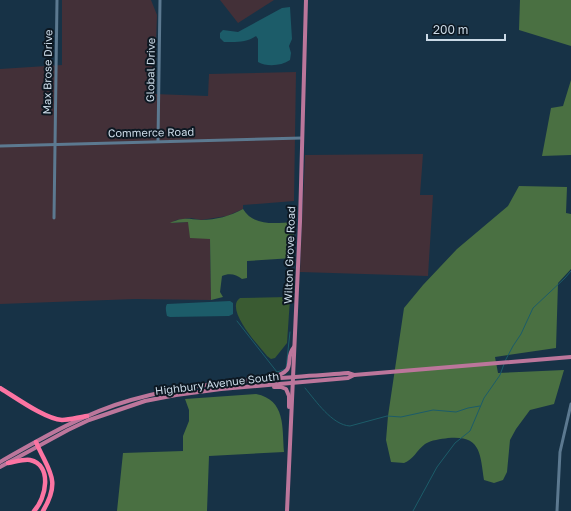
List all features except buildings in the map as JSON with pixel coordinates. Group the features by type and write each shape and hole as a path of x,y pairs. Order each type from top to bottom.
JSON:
{"highway":[{"path":"0,388 45,415 55,419 69,419 87,416"},
{"path":"37,444 50,470 53,484 50,499 43,511"},
{"path":"8,463 30,460 37,463 42,469 46,478 45,491 34,511"}],"main road":[{"name":"Wilton Grove Road","path":"287,511 293,383 306,0"},
{"path":"261,380 285,372 290,366 291,353 294,347"},
{"name":"Highbury Avenue South","path":"0,462 89,420 145,401 192,393 348,378 354,376 571,357"},
{"name":"Highbury Avenue South","path":"0,468 37,444 87,416 130,400 171,390 261,380 348,373 354,376"},
{"path":"261,386 281,387 286,389 289,396 290,434"}],"street":[{"name":"Max Brose Drive","path":"54,218 57,0"},
{"name":"Global Drive","path":"158,141 160,0"},
{"name":"Commerce Road","path":"0,146 302,138"},
{"path":"557,511 560,452 571,404"}],"shaded area":[{"path":"62,0 151,0 157,15 154,94 208,96 209,74 296,72 294,201 243,205 243,209 227,216 201,220 191,218 176,220 172,223 188,222 210,239 211,300 135,299 0,304 0,69 62,65"},
{"path":"220,0 274,0 238,23"},
{"path":"520,0 571,0 571,46 519,30"},
{"path":"290,7 292,39 289,46 291,53 290,60 286,62 278,65 270,65 258,62 258,39 256,36 245,41 237,42 224,42 220,38 220,33 223,30 238,32 282,8"},
{"path":"571,80 571,155 542,156 551,108 563,106"},
{"path":"423,154 420,195 433,195 428,276 300,272 305,155"},
{"path":"519,186 567,187 566,213 571,214 571,269 558,283 556,348 495,357 498,373 564,370 554,404 530,410 516,429 510,440 507,472 503,480 494,483 484,480 480,454 477,448 473,443 459,438 448,438 430,442 422,446 407,462 391,462 386,440 388,416 404,308 423,285 457,249 508,206"},
{"path":"243,209 253,219 266,223 294,222 293,258 247,261 247,278 242,279 232,274 222,276 220,292 223,297 211,300 210,239 190,238 188,222 170,223 182,219 207,220 228,216"},
{"path":"287,297 290,299 287,343 275,358 271,359 257,344 239,319 236,310 236,303 240,298"},
{"path":"230,301 233,303 233,314 229,316 167,316 167,304"},
{"path":"256,394 266,397 278,408 282,424 284,452 209,456 207,511 117,511 123,453 183,451 183,436 189,421 189,410 185,399"}],"waterway":[{"path":"505,361 521,334 533,308 571,271"},
{"path":"237,321 277,372 286,369 290,332"},
{"path":"413,511 437,467 455,443 470,431 484,398 500,375 504,364"},
{"path":"305,388 325,412 343,425 350,426 387,416 401,417 433,410 456,412 480,406"}]}
